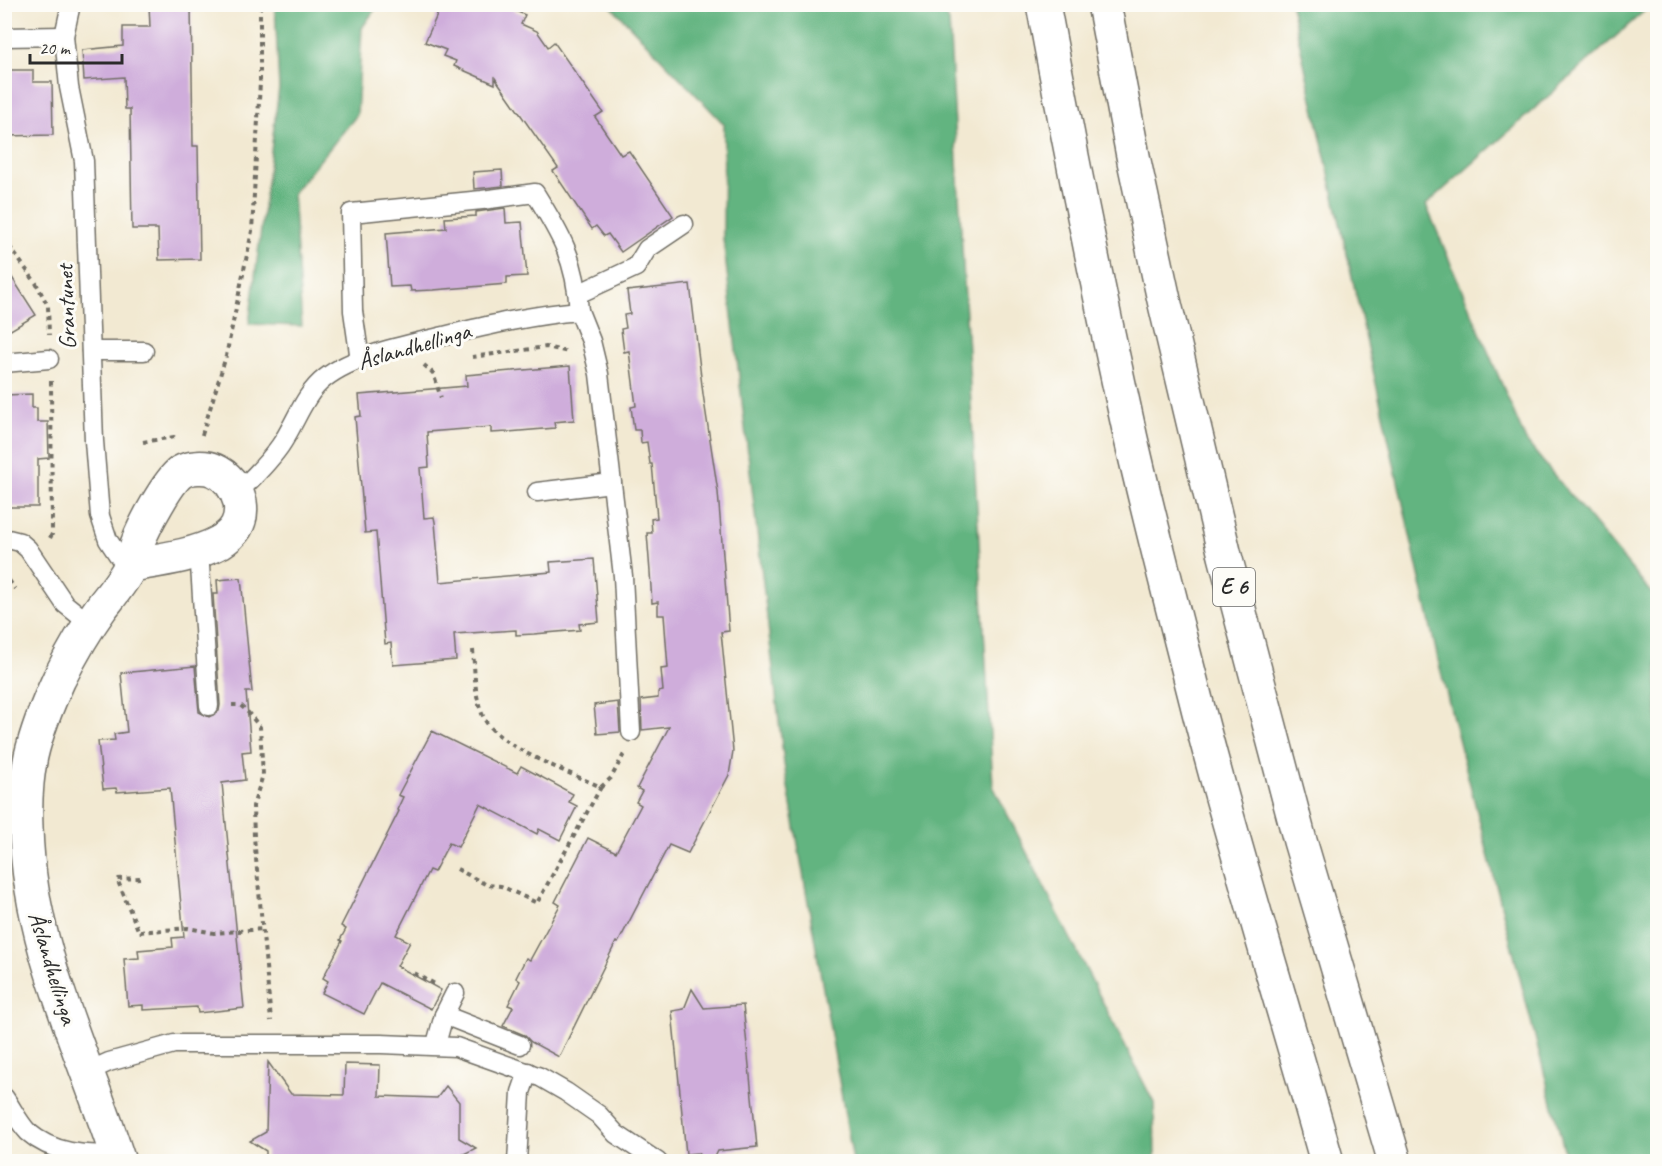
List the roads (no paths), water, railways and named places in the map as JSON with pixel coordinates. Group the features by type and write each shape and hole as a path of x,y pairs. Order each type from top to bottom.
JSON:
{"main road":[{"path":"1043,4 1097,280 1161,563 1235,844 1327,1161"},
{"name":"E 6","path":"1104,4 1164,300 1226,556 1300,841 1395,1161"},
{"name":"Åslandhellinga","path":"118,1157 45,953 34,905 27,854 25,803 31,757 43,719 61,676 90,624 130,568 138,542 170,484 182,471 209,468 220,472 237,493"},
{"path":"130,568 199,550 225,539 238,526 240,507 237,493"}],"lane":[{"name":"Grantunet","path":"71,4 64,36 69,87 84,161 94,441 100,516 108,540 130,568"},
{"path":"4,37 64,36"},
{"path":"360,360 353,311 351,213 535,193 560,234 571,258 578,303 597,363 627,628 627,678 631,732"},
{"path":"578,303 636,267 647,249 684,224"},
{"name":"Åslandhellinga","path":"237,493 260,471 281,444 311,392 325,378 360,360 395,347 552,313 578,303"},
{"path":"91,351 144,351"},
{"path":"4,363 49,359"},
{"path":"537,492 612,483"},
{"path":"4,538 20,542 28,549 65,604 90,624"},
{"path":"199,550 209,706"},
{"path":"436,1044 444,1015 455,993"},
{"path":"444,1015 520,1046"},
{"path":"87,1072 109,1062 174,1044 436,1044 456,1047 528,1072 566,1092 599,1114 616,1134 658,1161"},
{"path":"517,1161 520,1092 528,1072"},
{"name":"Åslandhellinga","path":"4,1097 27,1131 49,1146 78,1153 118,1157"}]}
